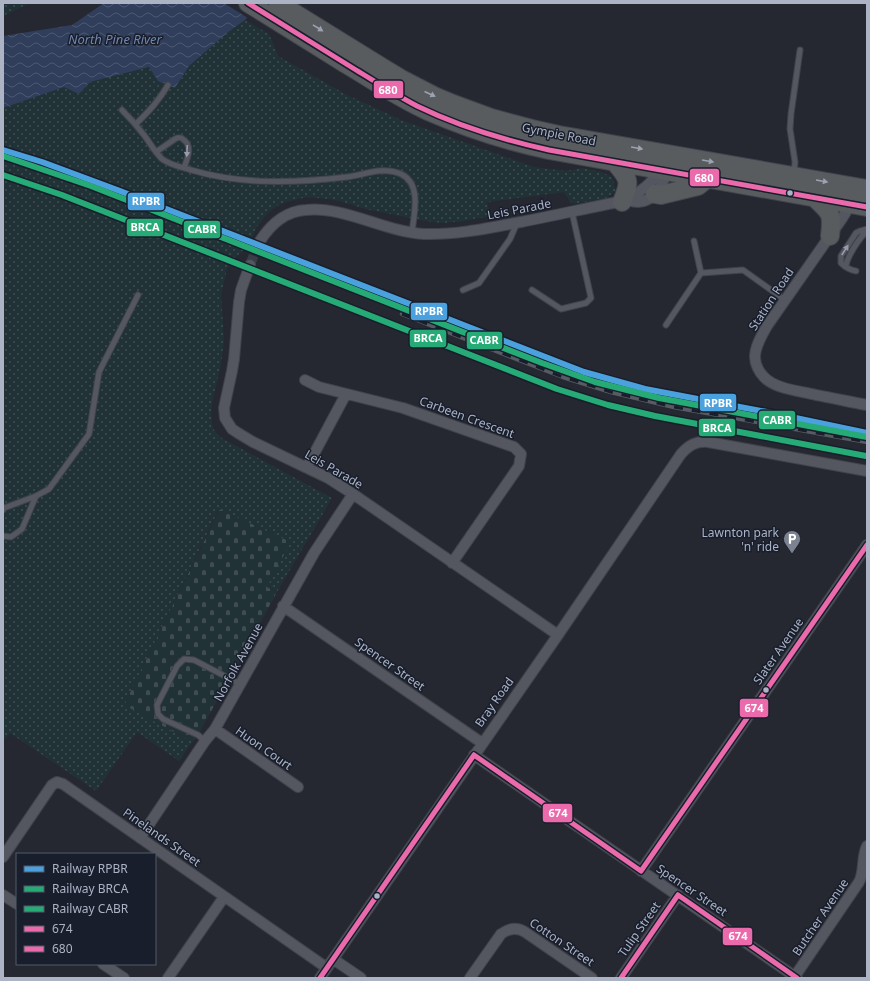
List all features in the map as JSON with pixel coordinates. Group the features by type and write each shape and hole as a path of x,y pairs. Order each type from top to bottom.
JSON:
{"highway":[{"name":"Gympie Road","path":"248,3 278,9 434,96 511,124 590,140 664,162 708,178 813,196 855,193"},
{"name":"Gympie Road","path":"278,9 390,90 427,110 484,133 528,146 614,161 664,162 793,176 855,193 867,206"},
{"path":"614,161 628,181 625,201"},
{"path":"655,194 661,195 698,186 708,178"},
{"path":"813,196 828,210 830,214 830,236"}],"street":[{"path":"655,194 662,183 664,162"},
{"name":"Leis Parade","path":"625,201 648,185 664,162"},
{"name":"Station Road","path":"855,193 841,220 763,333 758,342 755,359 764,377 786,388 867,405"},
{"name":"Leis Parade","path":"260,241 268,230 281,218 287,214 305,210 341,213 412,232 433,234 457,233 625,201 637,202 649,199 655,194"},
{"name":"Leis Parade","path":"250,265 241,290 234,359 224,408 225,418 232,429 254,442 328,478 558,635"},
{"name":"Carbeen Crescent","path":"305,380 319,387 403,408 514,447 521,454 520,466 452,563"},
{"path":"308,468 346,394"},
{"name":"Bray Road","path":"320,978 686,448 699,442 708,442 867,471"},
{"name":"Norfolk Avenue","path":"140,838 215,730 314,552 353,494"},
{"name":"Slater Avenue","path":"642,871 867,545"},
{"name":"Spencer Street","path":"283,606 482,743"},
{"name":"Huon Court","path":"215,730 298,787"},
{"name":"Spencer Street","path":"474,755 796,977"},
{"name":"Pinelands Street","path":"3,857 52,785 57,782 63,784 327,968"},
{"name":"Butcher Avenue","path":"796,977 865,877 863,856 867,846"},
{"path":"3,895 16,903"},
{"name":"Tulip Street","path":"621,978 678,895"},
{"path":"168,978 224,897"},
{"name":"Cotton Street","path":"470,978 499,936 507,930 513,929 520,929 525,932 592,978"},
{"path":"333,959 361,978"},
{"path":"104,965 124,978"}],"lane":[{"path":"793,176 795,162 790,128 800,50"},
{"path":"136,124 154,106 168,85"},
{"path":"122,110 136,124 156,152 166,162 208,175 222,178 296,182 335,179 382,171 397,173 404,176 410,182 414,191 415,200 412,232"},
{"path":"156,152 178,137 182,138 189,148 184,168"},
{"path":"532,290 561,309 586,303 591,298 572,212"},
{"path":"463,290 479,283 510,239 517,222"},
{"path":"856,271 846,267 847,260 867,230"},
{"path":"666,325 701,273 694,241"},
{"path":"701,273 743,270 785,300"},
{"path":"3,510 4,508 36,496 49,489 89,434 99,372 138,295"},
{"path":"3,536 11,537 22,529 36,496"},
{"path":"206,741 198,735 163,719 158,714 157,705 177,666 184,659 194,660 240,684"}],"green space":[{"path":"3,3 30,3 3,16"},
{"path":"245,20 269,34 278,56 345,94 401,120 534,167 566,171 582,168 601,172 612,177 616,191 606,198 572,204 564,192 487,202 490,216 442,223 366,209 340,201 307,197 286,202 277,206 265,216 256,228 248,246 234,259 227,269 221,294 224,340 221,364 211,411 212,425 217,434 223,439 332,498 277,592 267,587 291,542 219,509 124,705 192,742 179,761 137,732 96,791 10,733 3,741 3,108 64,87 79,94 90,82 149,67 158,81 175,88 189,66 228,32"},
{"path":"220,509 291,542 267,587 277,592 198,735 192,742 124,705"}],"water":[{"name":"North Pine River","path":"104,3 260,3 245,20 228,32 189,66 175,88 158,81 149,67 90,82 79,94 64,87 3,108 3,36 72,25"}],"pier":[{"path":"224,3 261,3 261,4 248,18"}],"tunnel":[{"path":"250,265 260,241"}],"railway":[{"path":"402,314 563,377 611,392 674,407 867,442"}],"rail line":[{"name":"RPBR","path":"3,150 42,162 120,191 584,372 645,389 867,433"},
{"name":"CABR","path":"3,156 91,186 542,363 595,382 659,398 867,437"},
{"name":"BRCA","path":"3,175 62,195 557,389 608,405 655,416 866,456"}],"transit line":[{"name":"680","path":"248,3 409,102 449,120 482,132 549,150 867,207"},
{"name":"674","path":"641,871 867,545"},
{"name":"674","path":"474,755 641,871"},
{"name":"674","path":"320,978 474,755"},
{"name":"674","path":"678,895 797,978"},
{"name":"674","path":"621,978 678,895"}],"place":[{"name":"Lawnton park 'n' ride","path":"792,554"}]}
